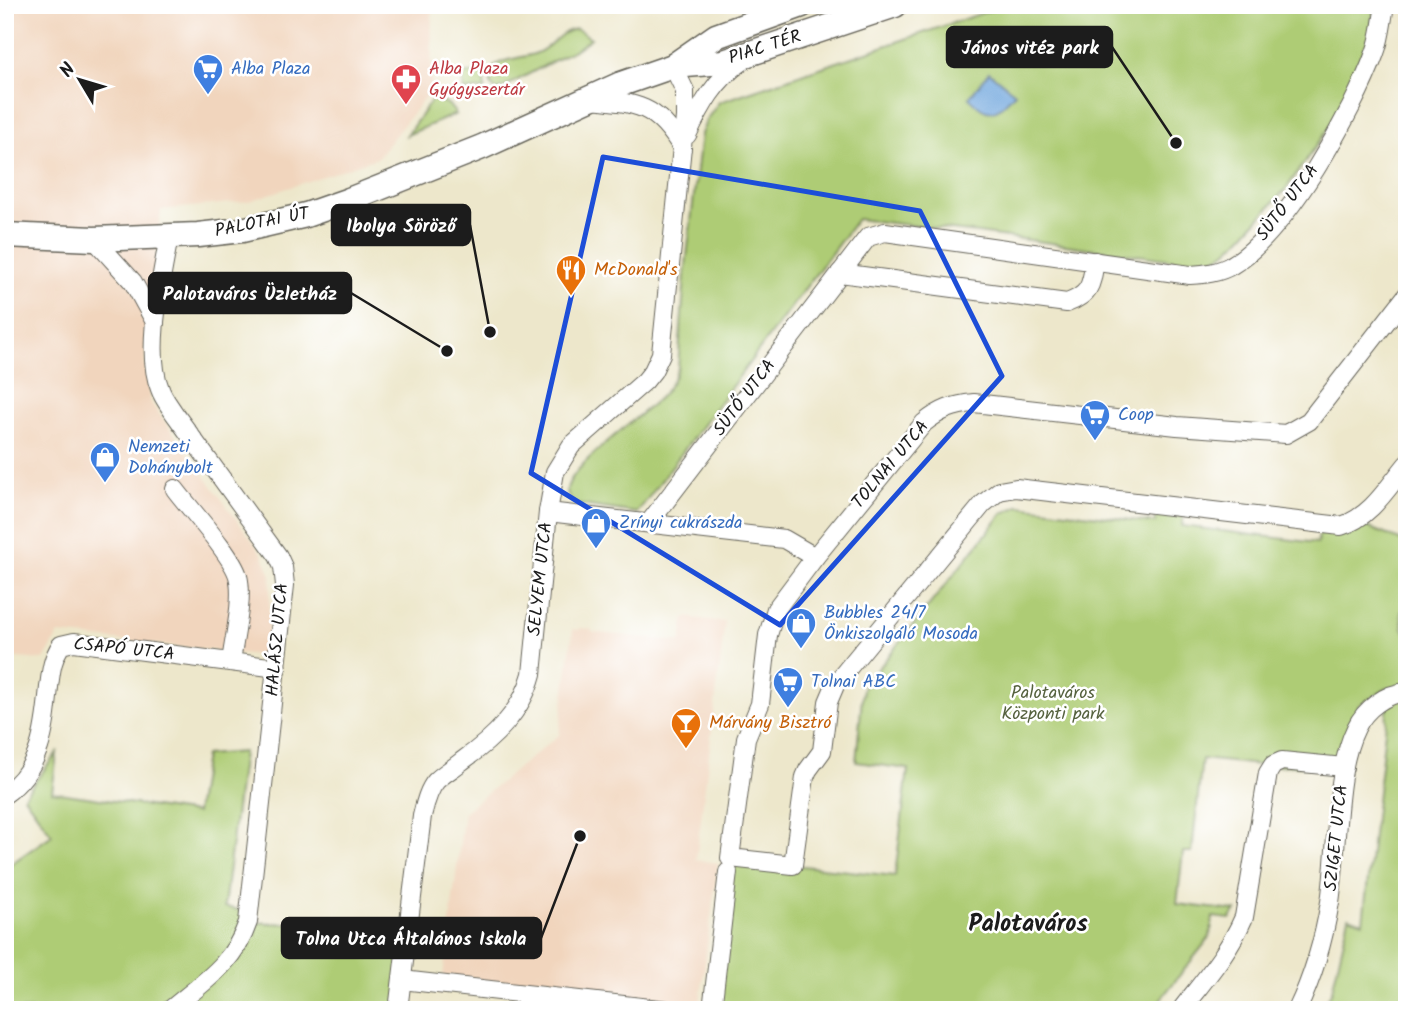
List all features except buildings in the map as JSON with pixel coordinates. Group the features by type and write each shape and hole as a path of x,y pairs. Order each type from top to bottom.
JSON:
{"main road":[{"name":"PIAC TÉR","path":"542,119 673,66 716,36 802,5"},
{"name":"PIAC TÉR","path":"673,66 724,62 895,5"},
{"name":"PALOTAI ÚT","path":"5,235 94,239 242,230 306,215 436,166 542,119"}],"street":[{"name":"SÜTŐ UTCA","path":"649,523 868,237 885,232 1190,275 1210,273 1230,266 1247,254 1279,220 1336,134 1375,53 1385,5"},
{"name":"SELYEM UTCA","path":"682,148 696,115 716,83 732,68 763,49"},
{"name":"SELYEM UTCA","path":"398,1010 422,816 427,799 435,782 502,727 527,694 532,674 548,512 555,472 564,453 639,388 653,371 661,354 682,148 685,91 673,66"},
{"path":"586,99 628,102 645,109 663,121 682,148"},
{"name":"HALÁSZ UTCA","path":"169,236 155,322 155,374 165,400 278,556 283,567 285,595 248,922 242,938 227,961 170,1010"},
{"path":"94,239 132,282 155,322"},
{"path":"841,272 1067,303 1081,298 1091,286 1095,261"},
{"name":"TOLNAI UTCA","path":"712,1010 746,737 760,704 772,618 782,600 815,557 924,423 939,411 956,405 1000,405 1177,426 1286,434 1309,421 1407,295"},
{"path":"729,865 793,865 806,777 808,769 822,751 828,702 836,684 983,504 999,491 1016,488 1342,526 1355,522 1365,513 1407,464"},
{"path":"175,489 230,560 238,576 239,593 231,662"},
{"path":"548,512 784,539 815,557"},
{"name":"CSAPÓ UTCA","path":"5,794 28,773 37,755 44,733 53,657 61,645 74,642 277,668"},
{"name":"SZIGET UTCA","path":"1297,1010 1312,974 1330,903 1344,767 1351,739 1357,725 1367,713 1388,696 1407,692"},
{"path":"1181,1010 1236,937 1244,917 1268,774 1273,765 1282,761 1344,767"},
{"path":"402,980 615,1007 668,1010"}],"highlighted area":[{"path":"603,157 920,211 1002,376 780,625 531,473"}],"shaded area":[{"path":"5,5 432,7 431,90 377,158 249,201 161,210 145,361 151,403 262,554 271,575 267,656 59,634 44,660 5,657"},
{"path":"685,617 725,622 696,860 718,863 699,1009 443,976 464,812 559,735 573,629 591,629 592,632 681,642"}],"green space":[{"path":"1006,5 1374,5 1371,33 1332,123 1286,189 1225,253 1205,263 1195,263 857,219 637,513 575,504 568,496 567,490 580,468 661,396 678,368 685,274 701,134 707,119 719,102"},
{"path":"577,29 591,38 576,49 497,91 491,86 491,73 495,65 539,52 561,35"},
{"path":"483,72 485,89 464,91 462,74"},
{"path":"433,98 448,104 456,114 407,135"},
{"name":"Palotaváros Központi park","path":"1159,505 1184,512 1182,526 1317,543 1322,525 1355,522 1407,543 1407,603 1401,613 1407,635 1407,686 1386,689 1358,706 1357,725 1344,767 1259,765 1202,759 1192,852 1183,852 1177,904 1236,911 1230,919 1213,917 1210,937 1152,1010 712,1010 730,858 895,876 908,769 856,762 863,688 1003,513 1019,506 1155,523"},
{"path":"1407,692 1407,1010 1322,1010 1332,990 1349,917 1363,922 1389,696"},
{"path":"243,752 224,907 249,912 248,922 407,937 398,1010 5,1010 5,868 52,835 24,796 57,753 52,792 196,813 205,755"}],"water":[{"path":"989,72 1015,93 992,111 982,109 969,98"}],"place":[{"name":"Alba Plaza","path":"208,96"},
{"name":"Alba Plaza Gyógyszertár","path":"406,106"},
{"name":"János vitéz park","path":"1176,143"},
{"name":"McDonald's","path":"571,297"},
{"name":"Ibolya Söröző","path":"490,332"},
{"name":"Palotaváros Üzletház","path":"447,351"},
{"name":"Coop","path":"1095,442"},
{"name":"Nemzeti Dohánybolt","path":"105,484"},
{"name":"Zrínyi cukrászda","path":"596,550"},
{"name":"Bubbles 24/7 Önkiszolgáló Mosoda","path":"801,650"},
{"name":"Tolnai ABC","path":"788,709"},
{"name":"Márvány Bisztró","path":"686,750"},
{"name":"Tolna Utca Általános Iskola","path":"580,836"}],"district":[{"name":"Palotaváros","path":"1028,924"}]}
